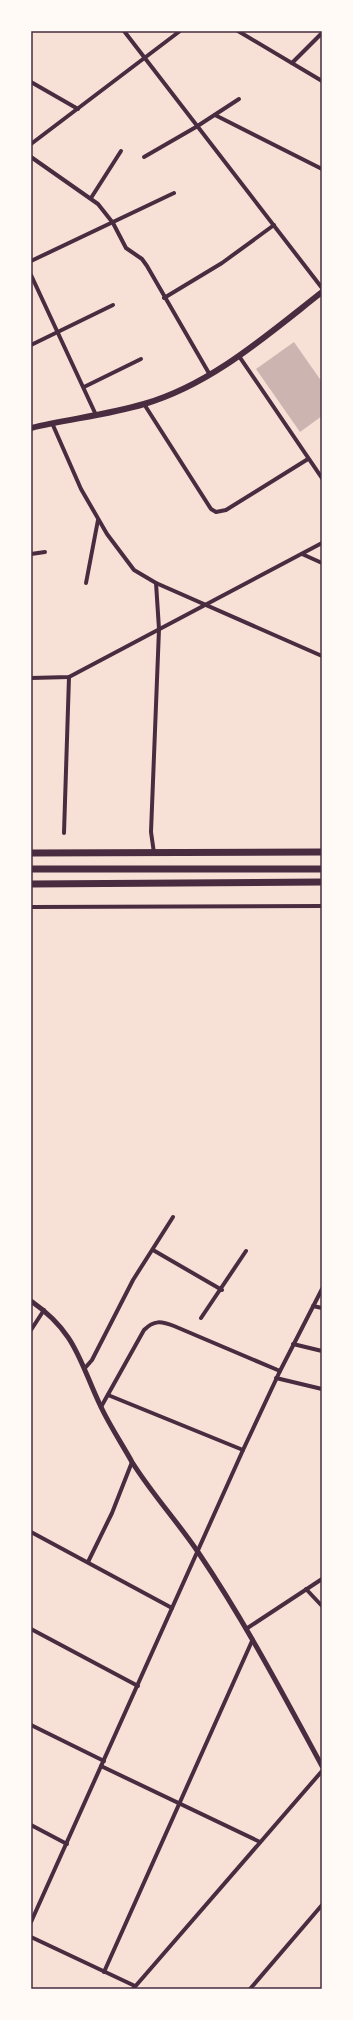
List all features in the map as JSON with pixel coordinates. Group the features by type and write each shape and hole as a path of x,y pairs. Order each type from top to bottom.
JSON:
{"highway":[{"path":"31,852 322,852"},
{"path":"31,869 322,869"},
{"path":"31,884 322,882"}],"main road":[{"path":"31,428 144,404 210,375 239,356 322,292"}],"street":[{"path":"124,31 196,127 322,288"},
{"path":"31,144 180,31"},
{"path":"238,31 322,81"},
{"path":"292,63 322,33"},
{"path":"31,82 78,109"},
{"path":"144,157 196,127 239,99"},
{"path":"214,115 322,169"},
{"path":"91,198 121,151"},
{"path":"31,157 91,198 113,223 126,248 145,262 164,298 210,375"},
{"path":"31,261 174,193"},
{"path":"164,298 222,262 274,225"},
{"path":"31,275 96,415"},
{"path":"31,345 113,305"},
{"path":"239,356 322,478"},
{"path":"84,387 141,359"},
{"path":"144,404 211,509 216,512 226,510 308,459"},
{"path":"52,423 68,462 98,520 134,570 156,583 322,656"},
{"path":"86,582 98,520"},
{"path":"31,678 69,677 322,543"},
{"path":"31,554 45,552"},
{"path":"302,554 322,563"},
{"path":"154,853 151,832 159,629 156,583"},
{"path":"64,833 69,677"},
{"path":"31,907 322,906"},
{"path":"85,1368 92,1360 126,1292 154,1250 173,1217"},
{"path":"154,1250 222,1290"},
{"path":"202,1318 222,1290 246,1251"},
{"path":"31,1922 276,1378 322,1289"},
{"path":"31,1301 44,1310 66,1331 85,1368 101,1407 132,1462 198,1552 246,1630 322,1766"},
{"path":"313,1306 322,1308"},
{"path":"31,1330 44,1310"},
{"path":"101,1407 144,1330 154,1322 162,1322 174,1326 280,1371"},
{"path":"293,1344 322,1351"},
{"path":"276,1378 322,1389"},
{"path":"108,1395 243,1450"},
{"path":"88,1562 112,1512 132,1462"},
{"path":"31,1532 172,1608"},
{"path":"246,1630 322,1579"},
{"path":"306,1589 322,1606"},
{"path":"31,1629 138,1686"},
{"path":"104,1972 252,1641"},
{"path":"31,1725 104,1761"},
{"path":"101,1766 260,1842"},
{"path":"31,1937 134,1988 322,1771"},
{"path":"31,1825 66,1844"},
{"path":"250,1989 322,1905"}],"building":[{"path":"294,342 322,382 322,416 300,432 256,369"}]}
